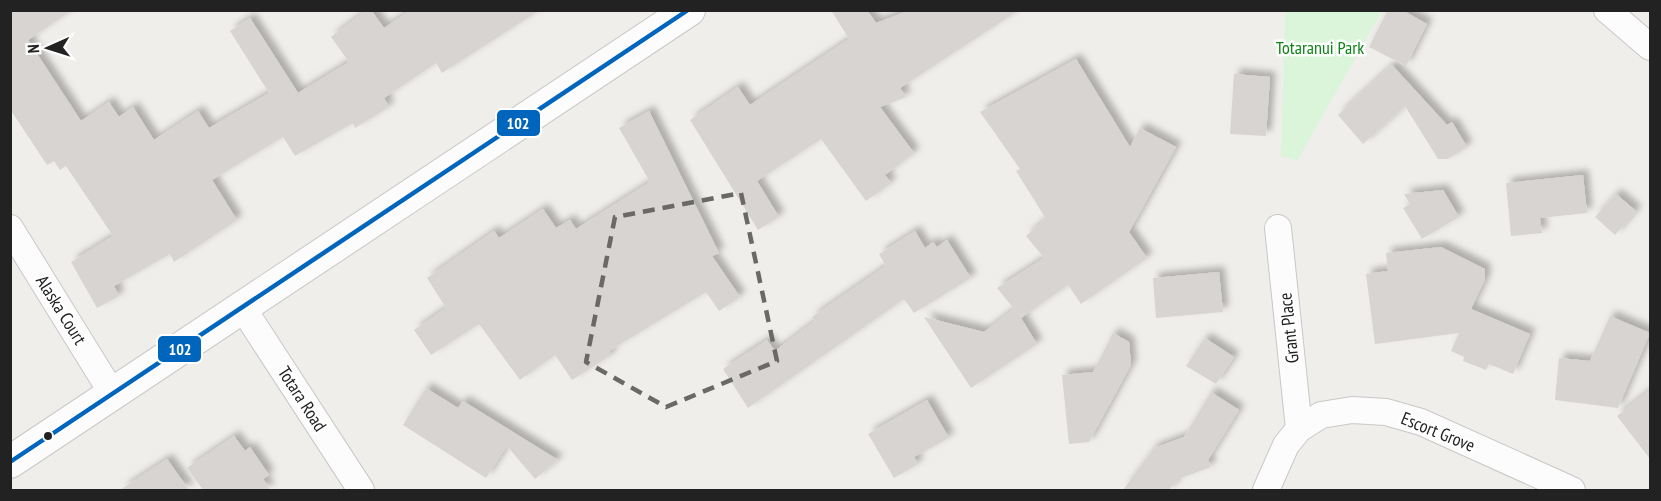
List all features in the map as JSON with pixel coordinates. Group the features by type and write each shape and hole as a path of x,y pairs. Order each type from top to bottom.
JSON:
{"street":[{"path":"10,462 688,10"},
{"path":"1607,10 1650,47"},
{"name":"Alaska Court","path":"10,228 112,393"},
{"name":"Grant Place","path":"1278,228 1299,429"},
{"name":"Totara Road","path":"242,307 361,490"},
{"name":"Escort Grove","path":"1266,490 1286,445 1299,429 1321,416 1352,410 1386,412 1421,422 1572,490"}],"highlighted area":[{"path":"741,193 777,361 666,407 586,362 615,217"}],"green space":[{"name":"Totaranui Park","path":"1285,11 1382,11 1297,161 1281,156"}],"building":[{"path":"10,10 72,10 28,40 81,121 109,102 119,117 133,107 154,140 198,111 209,128 269,93 230,31 250,18 298,93 349,62 331,37 367,10 371,10 384,28 411,10 540,10 442,73 436,63 384,98 389,107 355,128 353,123 295,156 283,137 212,180 237,220 174,262 170,254 114,286 119,296 97,308 71,262 113,236 66,166 60,170 54,161 47,165 10,109"},
{"path":"831,10 867,10 876,23 910,10 1019,10 900,88 906,97 880,107 914,153 885,175 891,183 866,201 821,139 757,181 779,217 758,230 690,120 738,87 750,105 849,39"},
{"path":"1388,10 1402,10 1427,24 1406,66 1369,47"},
{"path":"1076,59 1130,147 1140,128 1176,147 1129,232 1147,258 1081,304 1068,285 1021,318 1037,344 971,388 924,317 984,332 1014,309 997,288 1044,258 1026,236 1046,219 1016,171 1020,169 980,112"},
{"path":"1392,65 1447,125 1452,122 1467,147 1448,159 1438,159 1405,106 1363,144 1338,115"},
{"path":"1234,74 1270,77 1266,136 1230,134"},
{"path":"649,111 719,253 712,256 740,297 719,311 706,292 609,351 611,355 572,380 555,355 520,380 479,324 431,355 414,330 446,308 427,278 494,231 499,238 543,209 556,228 570,220 576,229 650,182 619,128"},
{"path":"1583,175 1587,213 1540,218 1542,233 1511,236 1506,183"},
{"path":"1443,190 1459,217 1422,239 1403,208 1410,204 1404,194"},
{"path":"1616,194 1636,211 1615,235 1595,217"},
{"path":"915,231 925,248 933,242 937,247 947,240 971,278 914,313 904,299 748,408 723,369 767,340 775,351 815,321 812,317 886,266 879,254"},
{"path":"1441,247 1485,269 1485,279 1471,309 1530,334 1513,374 1489,364 1486,370 1463,361 1464,357 1451,351 1459,333 1375,344 1366,274 1388,271 1386,253"},
{"path":"1219,272 1223,312 1156,318 1153,278"},
{"path":"1610,316 1650,333 1618,408 1555,400 1559,358 1590,361"},
{"path":"1113,333 1129,342 1131,365 1089,442 1069,444 1062,375 1093,372"},
{"path":"1205,338 1234,357 1216,384 1186,366"},
{"path":"426,388 458,408 463,401 558,460 535,479 507,446 486,478 403,425"},
{"path":"1650,390 1650,459 1617,416"},
{"path":"1211,392 1239,410 1208,460 1211,467 1178,479 1169,490 1123,490 1154,448 1184,437"},
{"path":"927,400 949,438 914,457 918,464 894,478 868,434"},
{"path":"234,436 245,451 250,447 269,475 263,479 270,490 203,490 187,468"},
{"path":"167,459 189,490 120,490"}],"transit line":[{"name":"102","path":"10,462 688,10"}]}
